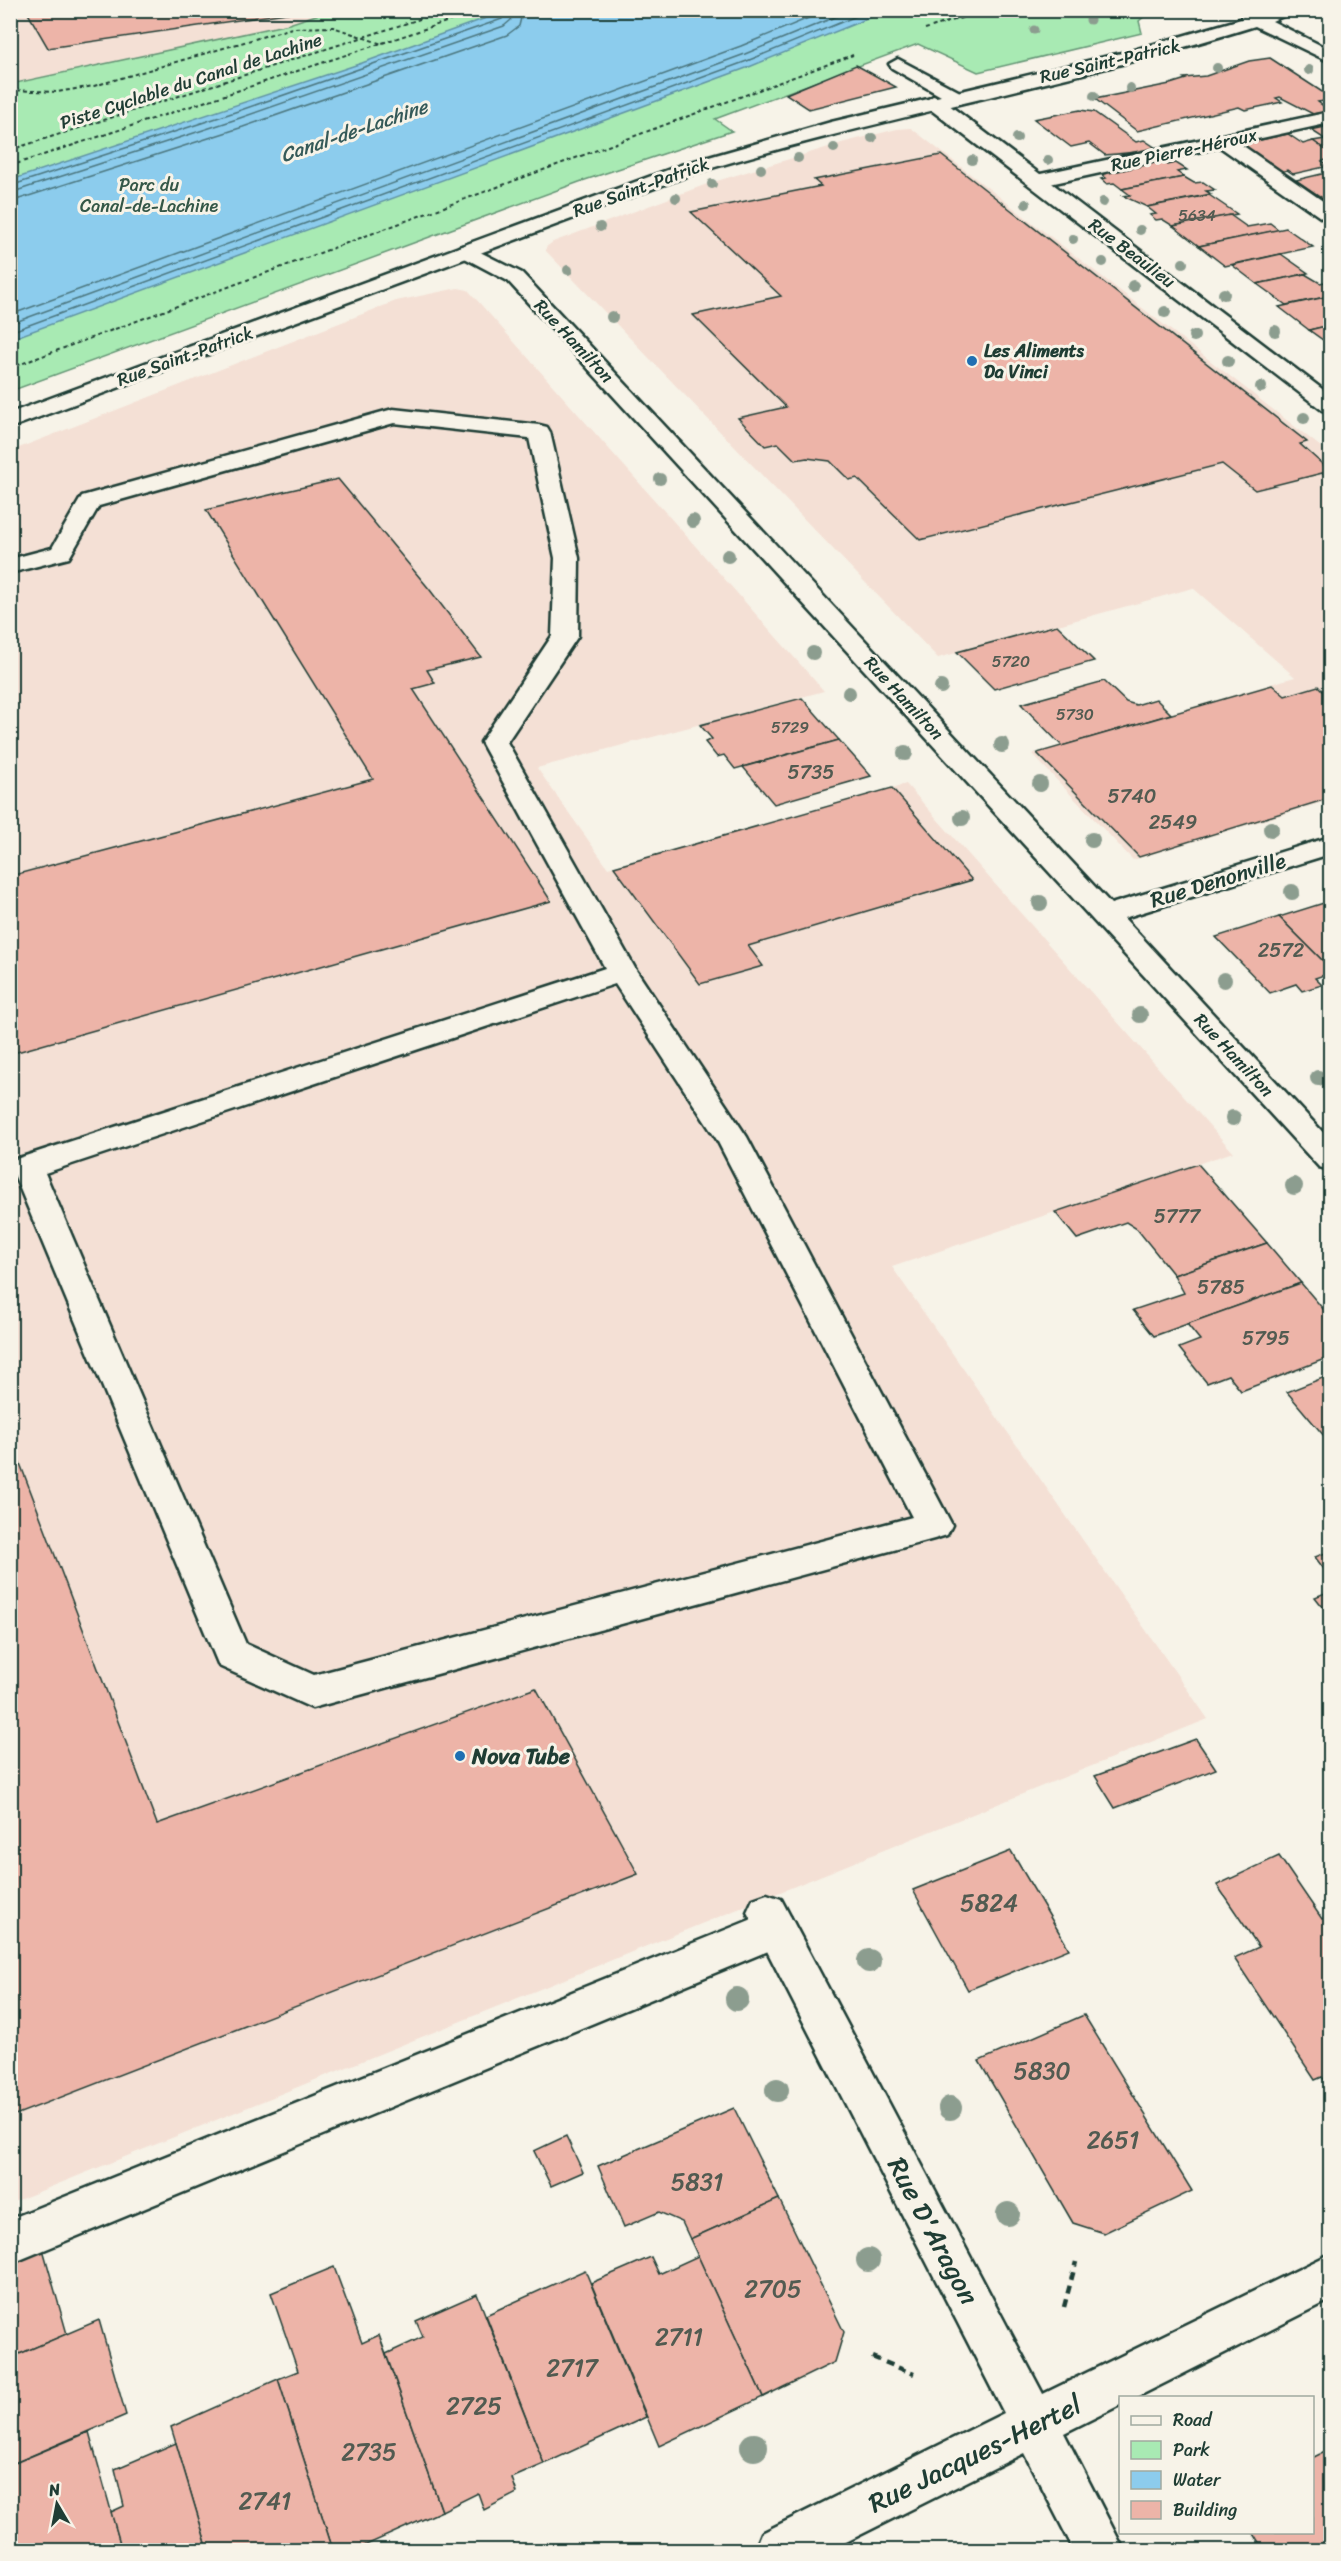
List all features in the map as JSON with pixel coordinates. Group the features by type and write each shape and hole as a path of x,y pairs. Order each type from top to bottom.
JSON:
{"street":[{"path":"1232,10 1302,41 1330,57"},
{"name":"Rue Saint-Patrick","path":"10,422 466,251 759,146 954,96 1202,39 1289,10"},
{"path":"898,64 954,96"},
{"name":"Rue Beaulieu","path":"933,102 1330,405"},
{"name":"Rue Pierre-Héroux","path":"1036,181 1330,118"},
{"path":"1223,141 1330,215"},
{"name":"Rue Hamilton","path":"466,251 515,277 1330,1159"},
{"path":"10,566 61,553 90,501 393,416 539,432 567,558 565,636 494,742 622,972 731,1137 934,1525 312,1692 232,1655 27,1167 622,972"},
{"name":"Rue Denonville","path":"1105,915 1330,845"},
{"name":"Rue D'Aragon","path":"10,2242 771,1920 1100,2550"},
{"name":"Rue Jacques-Hertel","path":"779,2550 1330,2276"}],"path":[{"name":"Piste Cyclable du Canal de Lachine","path":"10,150 448,10"},
{"path":"10,166 482,10"},
{"path":"917,32 988,10"},
{"path":"10,90 57,92 94,86 292,28 333,27 382,44"},
{"path":"10,368 863,51"},
{"path":"1064,2307 1076,2262"},
{"path":"872,2357 914,2374"}],"shaded area":[{"path":"10,11 328,11 289,24 11,84"},
{"path":"911,128 1330,454 1330,800 1133,860 1032,754 1295,677 1193,588 938,658 546,251 546,247 553,242 707,184 845,142 897,129"},
{"path":"458,288 468,290 824,691 537,768 608,868 906,784 1233,1152 892,1267 1208,1719 11,2203 11,451 396,301"}],"green space":[{"name":"Parc du Canal-de-Lachine","path":"328,11 1146,11 1147,14 1139,21 1142,33 978,72 918,44 715,119 732,131 582,181 11,391 11,84 289,24"}],"water":[{"name":"Canal-de-Lachine","path":"508,10 886,11 749,67 11,339 11,180 362,63"}],"building":[{"path":"26,10 307,10 48,48"},
{"path":"1270,58 1330,97 1330,100 1318,102 1330,111 1313,114 1280,97 1276,98 1282,102 1245,110 1239,107 1137,131 1095,99 1170,84 1186,79 1184,78 1206,76 1249,61"},
{"path":"856,65 896,87 809,109 786,94"},
{"path":"1080,110 1094,112 1136,142 1144,140 1159,150 1105,155 1089,143 1071,147 1034,119"},
{"path":"1330,126 1330,149 1325,150 1313,141 1325,139 1311,130"},
{"path":"1288,134 1303,144 1313,141 1330,153 1330,159 1322,161 1329,166 1293,174 1287,170 1281,172 1241,144"},
{"name":"Les Aliments Da Vinci","path":"941,155 1307,442 1300,444 1330,471 1255,490 1222,464 920,540 857,478 849,480 830,461 807,458 795,460 778,443 765,446 738,418 786,407 693,315 781,296 691,212 821,186 814,180"},
{"path":"1159,159 1168,165 1176,163 1187,170 1177,172 1184,177 1122,189 1114,183 1107,184 1101,179 1106,178 1097,171"},
{"path":"1330,172 1330,203 1296,180"},
{"path":"1184,177 1194,183 1203,182 1215,190 1206,191 1211,194 1147,207 1123,196 1130,195 1122,189"},
{"path":"1209,195 1237,214 1173,226 1162,219 1156,220 1150,215 1156,214 1147,207"},
{"path":"1230,215 1247,227 1270,223 1279,230 1199,246 1173,226"},
{"path":"1286,228 1313,247 1225,266 1199,246"},
{"path":"1281,254 1308,273 1257,284 1232,265"},
{"path":"1305,274 1320,283 1330,281 1330,296 1286,305 1257,284"},
{"path":"1330,296 1330,325 1309,330 1279,307"},
{"path":"1330,325 1330,345 1309,330"},
{"path":"338,479 430,590 481,657 427,670 435,683 413,689 551,901 10,1054 10,876 373,779 206,510"},
{"path":"1057,625 1094,661 994,689 957,652"},
{"path":"1104,681 1126,702 1136,705 1156,699 1171,714 1062,746 1021,704"},
{"path":"1272,685 1285,696 1318,686 1330,698 1330,798 1139,857 1037,753"},
{"path":"802,698 839,740 735,769 724,755 717,757 705,742 712,739 700,725"},
{"path":"839,740 871,776 774,804 743,767"},
{"path":"892,788 972,880 748,946 763,966 700,984 614,867"},
{"path":"1330,901 1330,968 1279,917"},
{"path":"1279,917 1330,968 1330,973 1315,978 1322,985 1302,991 1296,984 1270,993 1216,937"},
{"path":"1198,1164 1267,1243 1174,1275 1137,1229 1126,1222 1077,1239 1055,1212"},
{"path":"1267,1243 1301,1283 1154,1336 1133,1310 1184,1293 1174,1275"},
{"path":"1301,1283 1330,1317 1330,1357 1241,1391 1228,1375 1207,1383 1179,1348 1200,1340 1187,1324"},
{"path":"1330,1375 1330,1443 1287,1392"},
{"name":"Nova Tube","path":"10,1437 157,1824 536,1688 638,1874 10,2117"},
{"path":"1330,1551 1330,1577 1315,1557"},
{"path":"1330,1591 1330,1616 1315,1597"},
{"path":"1196,1739 1216,1769 1115,1808 1095,1776"},
{"path":"1011,1851 1069,1949 968,1990 913,1890"},
{"path":"1279,1856 1322,1919 1330,1915 1329,2086 1322,2077 1315,2080 1234,1958 1259,1947 1217,1885"},
{"path":"1084,2015 1192,2191 1104,2233 1073,2223 979,2061"},
{"path":"734,2108 779,2199 690,2239 682,2222 659,2212 624,2227 598,2166"},
{"path":"566,2136 583,2172 551,2186 534,2151"},
{"path":"779,2199 844,2332 835,2362 763,2397 690,2239"},
{"path":"43,2249 67,2334 10,2358 10,2263"},
{"path":"698,2256 763,2397 659,2446 591,2283 651,2257 659,2274"},
{"path":"334,2267 362,2343 379,2335 442,2511 355,2550 333,2550 278,2379 298,2371 271,2293"},
{"path":"585,2270 646,2417 544,2464 486,2315"},
{"path":"477,2294 544,2464 512,2478 517,2493 484,2510 478,2493 442,2511 386,2354 423,2337 416,2321"},
{"path":"99,2320 126,2415 10,2465 10,2358"},
{"path":"278,2379 333,2550 208,2550 171,2427"},
{"path":"89,2432 122,2550 10,2550 10,2465"},
{"path":"176,2443 208,2550 122,2550 111,2512 124,2506 115,2469"},
{"path":"1330,2449 1330,2550 1263,2550 1253,2534 1314,2534 1314,2457"}],"place":[{"name":"Les Aliments Da Vinci","path":"972,361"},
{"name":"Nova Tube","path":"460,1756"}]}
